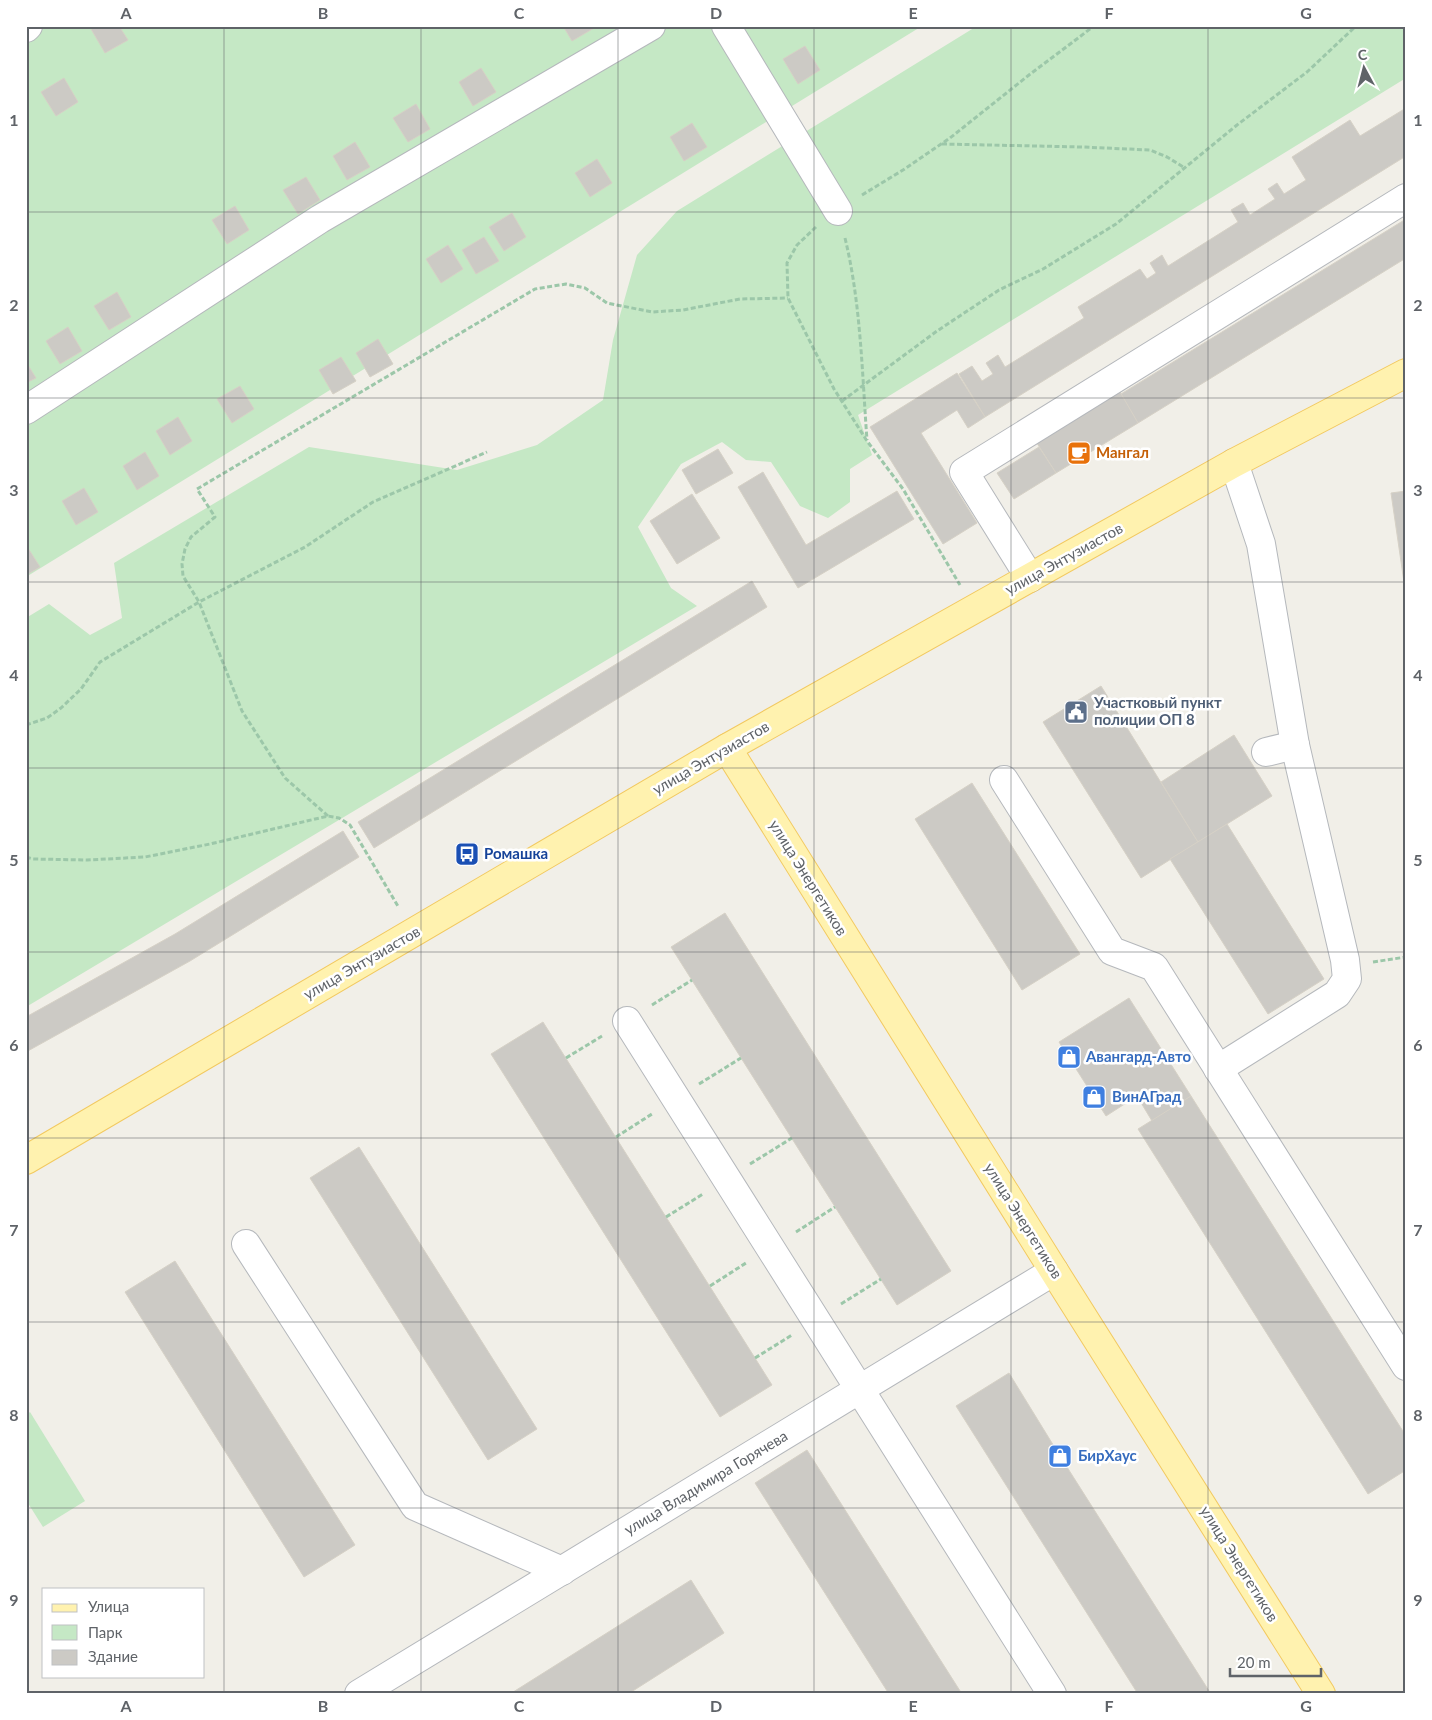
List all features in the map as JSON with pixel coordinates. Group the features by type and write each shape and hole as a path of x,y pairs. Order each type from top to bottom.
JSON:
{"main road":[{"name":"улица Энтузиастов","path":"26,1160 727,748 1234,463 1406,373"},
{"name":"улица Энергетиков","path":"727,748 1321,1694"}],"street":[{"path":"26,410 320,220 651,26"},
{"path":"726,26 838,211"},
{"path":"1030,578 964,472 1406,198"},
{"path":"1218,1069 1337,994 1347,978 1346,960 1296,745 1261,544 1234,463"},
{"path":"1266,752 1296,745"},
{"path":"1004,780 1112,951 1154,967 1406,1366"},
{"path":"627,1021 1052,1694"},
{"path":"246,1244 415,1506 562,1571"},
{"name":"улица Владимира Горячева","path":"359,1694 1054,1271"}],"path":[{"path":"975,609 903,488 867,441 834,389 788,298 787,263 798,245 816,227 941,144 1094,26"},
{"path":"842,402 937,331 1000,290 1043,269 1116,224 1237,125 1307,72 1356,26"},
{"path":"941,144 1082,146 1150,150 1167,156 1185,168"},
{"path":"838,211 852,269 859,319 867,441"},
{"path":"328,816 285,778 242,711 199,602 183,576 184,550 191,537 215,517 197,489 535,289 566,284 585,288 606,304 652,312 683,310 740,299 788,298"},
{"path":"26,725 46,718 61,708 81,689 100,662 199,602 305,547 373,502 487,452"},
{"path":"26,857 33,859 87,860 145,857 210,844 328,816 339,818 350,825 414,932"}],"green space":[{"path":"26,26 922,26 26,577"},
{"path":"977,26 1406,26 1406,78 858,415 872,455 850,469 850,502 828,518 800,506 771,462 746,460 722,442 681,464 638,527 671,588 697,606 26,1007 26,618 49,604 90,635 122,618 114,563 309,447 457,470 537,445 603,400 613,340 637,255 677,211"},
{"path":"30,1412 85,1501 43,1527 26,1500 26,1415"}],"building":[{"path":"96,26 119,26 128,40 105,53 91,29"},
{"path":"563,26 593,26 594,28 572,41"},
{"path":"805,46 820,70 798,84 783,59"},
{"path":"481,68 496,92 473,106 459,82"},
{"path":"64,78 78,102 56,116 41,92"},
{"path":"416,104 430,129 408,142 393,118"},
{"path":"1406,108 1406,156 985,417 959,374 972,366 982,381 993,374 986,363 998,355 1005,367 1084,318 1078,307 1140,269 1147,279 1156,273 1150,263 1162,255 1168,266 1238,222 1231,210 1243,203 1250,215 1275,199 1268,189 1277,183 1284,194 1306,180 1292,157 1350,120 1360,136"},
{"path":"692,123 707,147 684,161 670,137"},
{"path":"355,142 370,167 347,180 333,156"},
{"path":"597,159 612,183 590,197 575,173"},
{"path":"306,177 320,200 298,214 283,190"},
{"path":"235,206 249,230 227,244 212,220"},
{"path":"512,213 526,237 504,251 489,227"},
{"path":"1406,219 1406,258 1138,423 1121,394"},
{"path":"484,237 499,261 476,274 462,250"},
{"path":"448,245 463,269 441,283 426,259"},
{"path":"117,292 131,317 109,330 94,306"},
{"path":"68,327 82,351 60,364 46,341"},
{"path":"378,339 393,364 370,377 356,353"},
{"path":"341,357 356,381 333,394 319,370"},
{"path":"26,362 36,378 26,383"},
{"path":"957,373 985,417 968,428 957,410 921,433 977,523 943,544 870,427"},
{"path":"1116,385 1138,423 1056,473 1033,437"},
{"path":"240,386 254,409 232,423 217,399"},
{"path":"178,417 192,441 170,455 156,431"},
{"path":"1039,447 1056,473 1014,499 997,473"},
{"path":"718,449 733,473 696,494 682,470"},
{"path":"145,452 159,476 137,490 123,466"},
{"path":"763,472 806,545 897,491 914,519 798,588 738,487"},
{"path":"84,488 98,512 76,525 62,501"},
{"path":"1406,491 1406,596 1391,493"},
{"path":"692,494 720,538 677,564 650,521"},
{"path":"26,545 40,567 26,575"},
{"path":"752,581 767,607 374,848 358,822"},
{"path":"1101,686 1198,842 1141,878 1043,722"},
{"path":"1234,735 1272,796 1198,842 1161,782"},
{"path":"972,783 1080,954 1022,990 915,819"},
{"path":"1227,824 1324,979 1268,1014 1170,859"},
{"path":"343,831 359,857 190,961 26,1052 26,1017 175,934"},
{"path":"725,913 951,1271 897,1305 671,947"},
{"path":"1129,998 1191,1096 1152,1121 1137,1096 1106,1116 1059,1042"},
{"path":"543,1022 772,1385 720,1417 491,1054"},
{"path":"1191,1096 1406,1436 1406,1470 1368,1494 1138,1129"},
{"path":"359,1147 537,1429 488,1460 310,1178"},
{"path":"175,1261 355,1545 304,1577 125,1292"},
{"path":"1009,1373 1211,1694 1138,1694 956,1406"},
{"path":"807,1450 962,1694 889,1694 755,1483"},
{"path":"691,1580 724,1633 628,1694 510,1694"}],"place":[{"name":"Мангал","path":"1079,453"},
{"name":"Участковый пункт полиции ОП 8","path":"1076,712"},
{"name":"Ромашка","path":"467,854"},
{"name":"Авангард-Авто","path":"1069,1057"},
{"name":"ВинАГрад","path":"1094,1097"},
{"name":"БирХаус","path":"1060,1456"}]}
